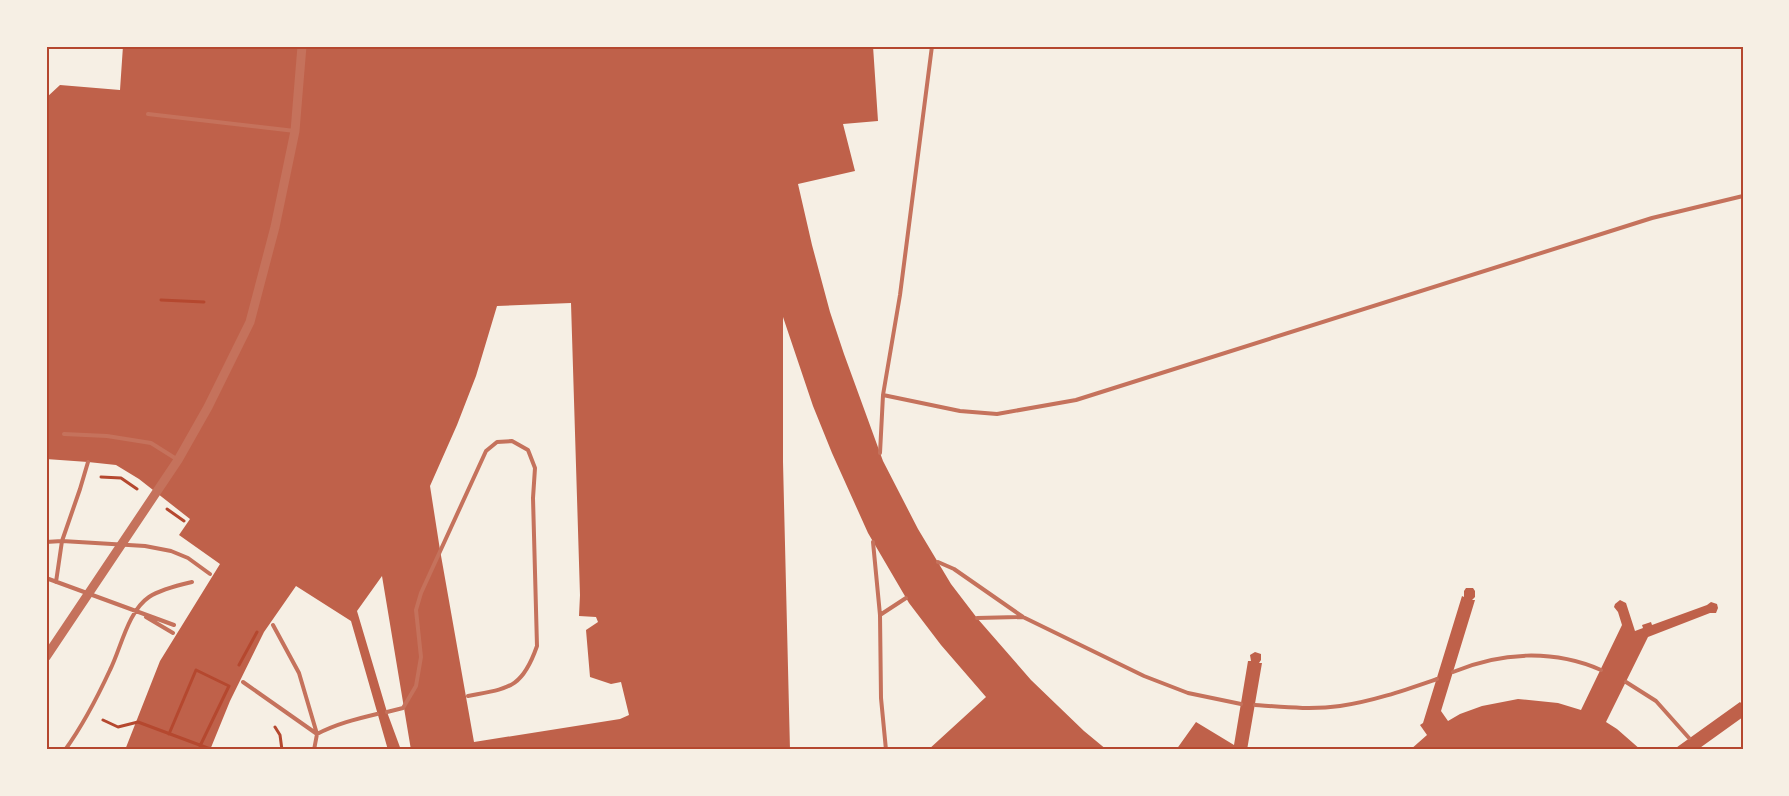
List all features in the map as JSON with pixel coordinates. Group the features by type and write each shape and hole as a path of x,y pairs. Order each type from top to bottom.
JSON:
{"street":[{"path":"46,657 178,460 208,408 250,322 276,227 295,131 302,46"}],"lane":[{"path":"880,453 883,395 900,295 931,47 938,46"},
{"path":"148,114 295,131"},
{"path":"883,395 960,411 997,414 1076,400 1652,218 1743,196"},
{"path":"64,434 107,436 151,443 178,460"},
{"path":"388,712 403,708 416,686 421,657 416,610 421,593 486,451 497,442 512,441 528,450 535,468 532,498 537,646 530,666 518,680 506,688 468,696"},
{"path":"56,582 62,541 88,462"},
{"path":"46,542 62,541 145,546 171,551 188,558 210,574"},
{"path":"873,542 880,615 881,698 886,750"},
{"path":"938,562 954,570 1023,617 1144,676 1188,693 1241,704"},
{"path":"46,578 174,625"},
{"path":"65,750 89,714 111,668 135,610 149,597 192,582"},
{"path":"880,615 906,598"},
{"path":"135,610 173,632"},
{"path":"977,618 1023,617"},
{"path":"273,625 299,674 317,734 314,750"},
{"path":"1453,672 1470,665 1498,658 1534,654 1560,657 1601,670"},
{"path":"1255,706 1296,708 1339,706 1379,698 1437,679"},
{"path":"243,682 317,734"},
{"path":"1626,682 1656,701 1689,738"},
{"path":"317,734 334,725 377,714"}],"path":[{"path":"160,300 204,302"},
{"path":"239,665 259,627"},
{"path":"169,734 196,670 229,686 200,746"},
{"path":"98,718 118,727 138,722 213,750"}],"building":[{"path":"123,46 873,46 878,121 843,124 855,171 798,184 830,312 883,461 918,529 951,584 977,618 1031,680 1084,731 1107,750 928,750 986,697 941,645 909,603 868,533 813,406 783,317 783,462 790,750 411,750 382,576 357,611 387,712 401,750 388,750 351,621 296,586 264,632 230,701 210,750 125,750 160,661 220,564 179,535 190,519 139,479 116,465 46,459 46,98 60,85 120,90","holes":["571,303 580,595 579,616 596,617 598,622 586,630 590,677 611,684 621,682 629,715 620,719 474,742 430,486 476,376 497,306"]},
{"path":"1466,588 1473,588 1475,597 1472,600 1475,600 1441,711 1448,721 1460,714 1482,706 1518,699 1558,703 1581,710 1622,625 1618,612 1614,607 1620,600 1626,603 1635,631 1643,628 1642,625 1651,622 1652,625 1711,602 1717,604 1718,608 1716,613 1710,613 1648,637 1606,722 1641,750 1410,750 1427,735 1420,725 1423,723"},
{"path":"1255,652 1261,654 1259,663 1262,663 1247,750 1176,750 1196,722 1234,745 1248,661 1251,661 1250,655"},
{"path":"1740,702 1742,704 1743,702 1743,717 1697,750 1673,750"}]}
